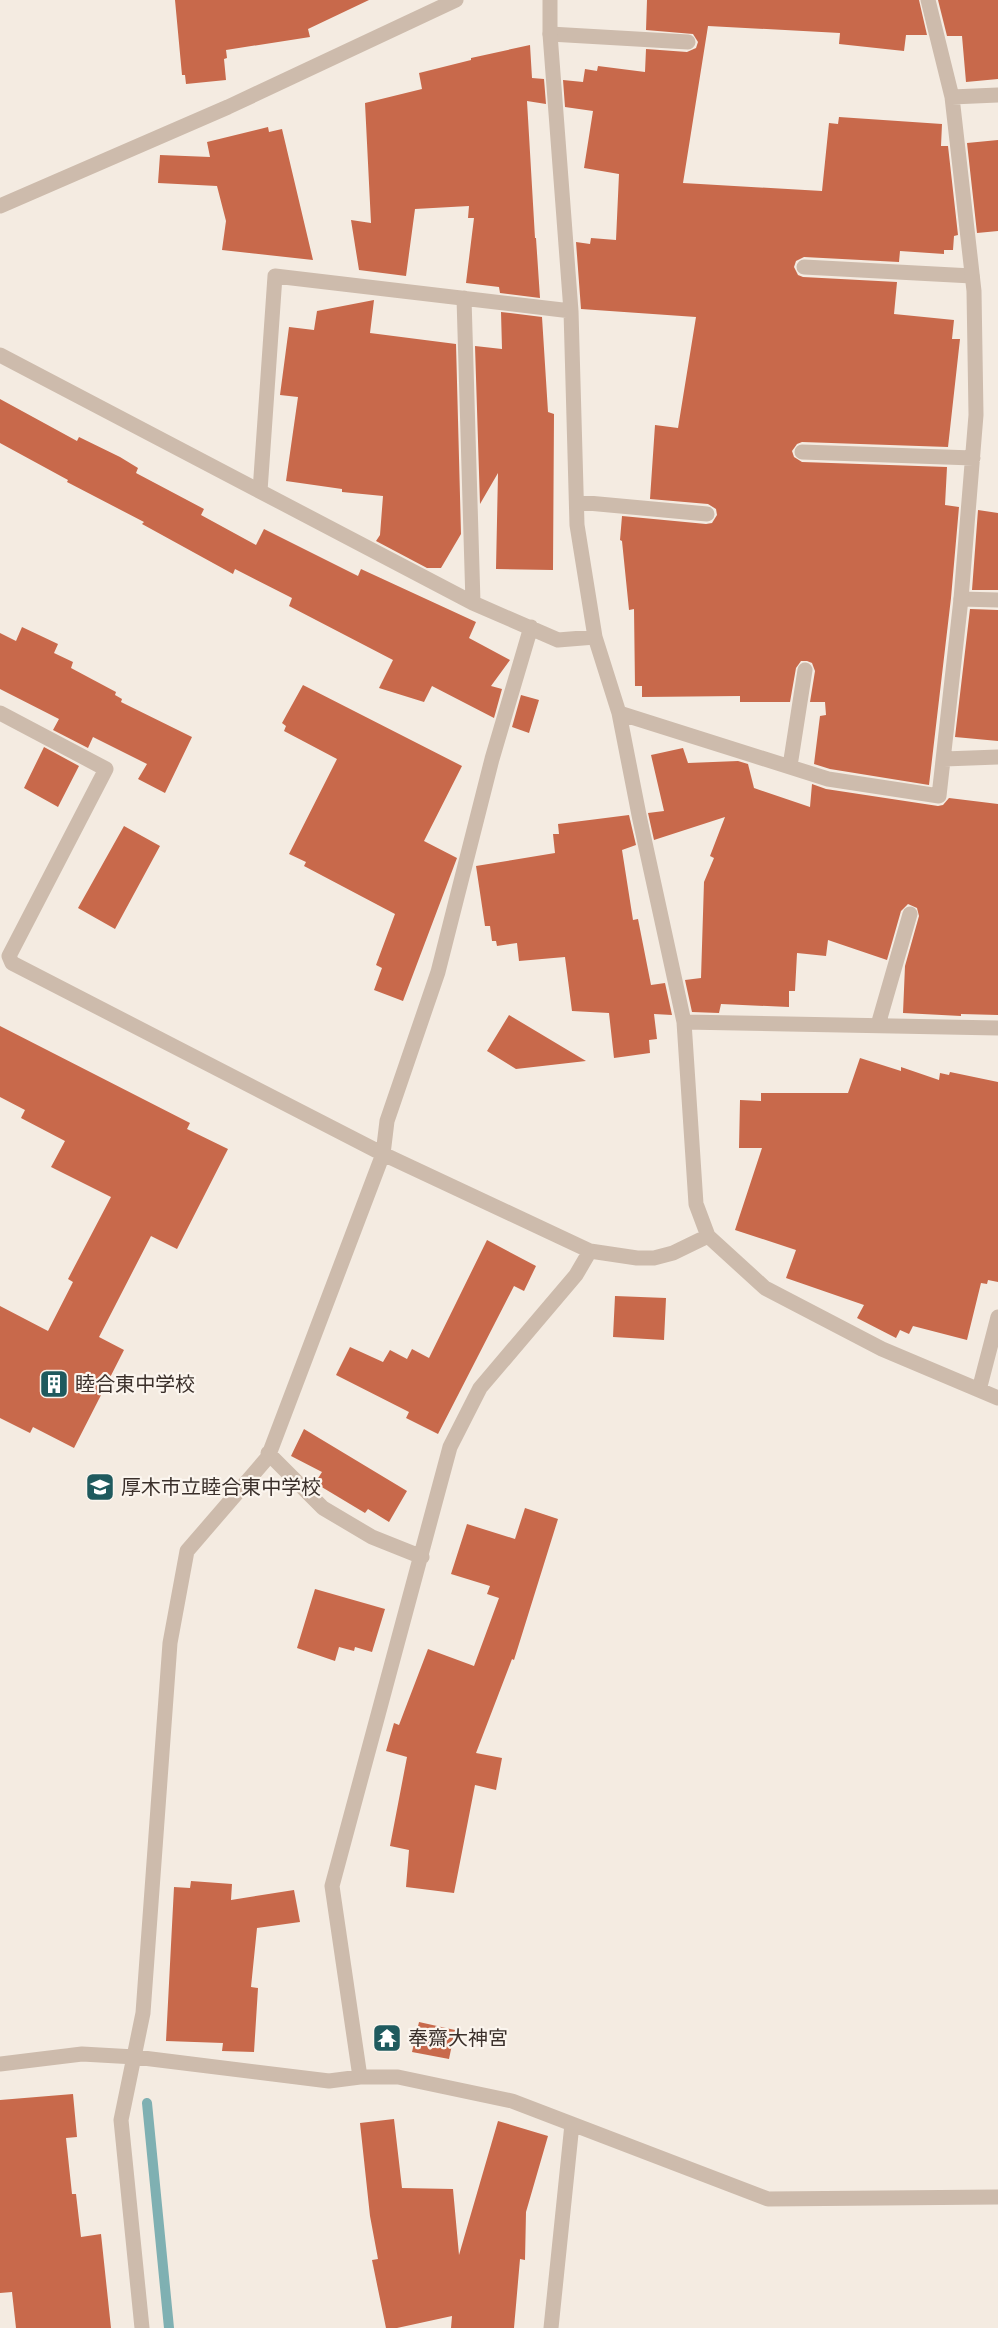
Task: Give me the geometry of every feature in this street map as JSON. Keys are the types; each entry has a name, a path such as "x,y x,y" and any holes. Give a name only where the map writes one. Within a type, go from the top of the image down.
{"street":[{"path":"0,206 235,104 456,0"},
{"path":"550,0 550,34 570,311 577,525 595,637 619,713 684,1022 696,1204 708,1236 765,1288 882,1349 998,1398"},
{"path":"619,713 828,778 939,796 961,598 976,415 972,276 952,97 928,0"},
{"path":"550,34 688,42"},
{"path":"952,97 998,95"},
{"path":"804,267 972,276"},
{"path":"260,491 275,276 570,311"},
{"path":"465,298 473,603"},
{"path":"0,355 473,603 558,640 595,637"},
{"path":"802,452 973,458"},
{"path":"577,502 707,514"},
{"path":"961,598 998,600"},
{"path":"142,2328 121,2120 143,2013 170,1642 187,1551 268,1457 383,1154 387,1121 438,972 489,770 531,627"},
{"path":"790,766 805,670"},
{"path":"0,713 106,769 9,956 12,963 383,1154 590,1251 637,1258 654,1258 673,1253 708,1236"},
{"path":"944,759 998,757"},
{"path":"878,1025 910,914"},
{"path":"684,1022 998,1028"},
{"path":"360,2077 332,1886 450,1447 480,1388 576,1275 590,1251"},
{"path":"979,1390 998,1317"},
{"path":"268,1453 323,1508 372,1538 422,1557"},
{"path":"0,2064 82,2054 135,2057 328,2081 360,2077 398,2077 512,2101 768,2199 998,2197"},
{"path":"550,2328 572,2124"}],"building":[{"path":"175,0 369,0 308,29 310,37 226,50 227,58 224,59 226,80 186,84 185,75 182,75"},
{"path":"647,0 919,0 927,35 906,35 904,51 839,44 840,33 708,26 683,183 822,191 829,123 838,124 839,117 942,124 941,146 948,146 958,235 954,236 953,250 944,250 944,254 900,251 899,262 804,257 796,261 794,267 798,275 803,277 897,282 894,314 954,320 952,339 960,339 948,447 802,442 797,444 792,451 794,457 802,462 947,467 945,505 959,507 951,598 929,785 830,769 814,764 820,716 826,715 825,702 810,702 815,671 812,663 807,661 801,661 796,668 790,702 740,702 740,696 642,697 642,686 635,686 634,609 629,610 622,541 620,540 622,516 706,524 712,523 717,515 716,509 708,504 650,499 655,425 678,428 696,317 581,309 576,242 590,244 591,238 616,240 619,174 584,168 593,111 565,107 563,80 583,82 585,69 597,71 598,66 645,72 646,49 687,52 696,48 698,42 693,34 646,30"},
{"path":"938,0 998,0 998,79 966,82 962,36 947,36"},
{"path":"530,45 532,78 544,79 546,104 527,101 540,298 500,293 499,287 466,283 474,218 468,218 469,206 415,209 406,276 359,270 351,220 371,223 365,103 422,89 419,73 471,60 471,58"},
{"path":"268,127 269,132 282,129 313,260 222,250 226,221 217,186 158,183 160,155 210,157 207,142"},
{"path":"998,140 998,231 977,233 967,143"},
{"path":"374,300 370,333 456,344 461,534 441,568 427,568 376,541 380,535 383,496 342,492 342,489 286,481 298,397 280,395 289,327 314,330 317,311"},
{"path":"501,312 542,317 548,412 554,414 553,570 496,569 498,473 480,504 475,346 502,349"},
{"path":"0,399 77,441 79,437 120,457 138,468 136,473 204,509 201,515 256,545 264,529 358,576 361,569 476,622 469,638 510,660 491,686 502,689 494,718 432,686 424,702 379,688 393,660 289,606 292,598 235,569 233,574 0,443"},
{"path":"978,510 998,513 998,590 972,590"},
{"path":"970,609 998,610 998,741 955,737"},
{"path":"22,627 58,644 54,653 73,662 71,668 116,692 115,695 122,699 121,702 192,737 165,793 138,779 147,764 93,737 88,748 53,730 59,719 0,689 0,633 16,641"},
{"path":"303,685 462,766 424,841 457,858 403,1001 374,990 382,968 376,965 395,914 304,866 306,862 289,854 337,759 284,731 286,726 282,723"},
{"path":"521,695 539,700 529,733 512,727"},
{"path":"44,747 79,766 58,807 24,788"},
{"path":"683,748 688,763 738,761 748,764 754,788 810,807 812,784 826,789 938,806 943,805 949,798 998,804 998,1015 903,1013 905,966 919,916 917,908 908,904 901,911 887,960 828,940 826,956 797,953 795,991 789,991 789,1007 721,1004 719,1013 692,1012 685,980 701,978 704,882 714,858 710,856 725,817 654,840 648,813 664,811 651,755"},
{"path":"629,815 636,845 622,850 633,920 638,919 651,985 665,983 672,1015 654,1014 657,1039 649,1040 650,1053 614,1058 609,1013 572,1011 565,957 519,961 517,943 497,946 496,941 492,941 490,926 485,926 476,866 555,853 553,834 559,834 558,824"},
{"path":"124,826 160,846 115,929 78,908"},
{"path":"509,1015 586,1061 516,1069 487,1051"},
{"path":"0,1026 190,1123 187,1129 228,1149 177,1249 151,1236 99,1337 124,1350 74,1448 33,1427 30,1433 0,1418 0,1306 48,1331 73,1282 68,1279 111,1197 51,1167 65,1141 21,1118 25,1110 0,1097"},
{"path":"860,1058 901,1071 901,1067 939,1080 940,1073 949,1075 950,1072 998,1082 998,1282 988,1280 987,1284 981,1283 967,1340 913,1326 909,1334 900,1330 896,1338 857,1318 864,1305 786,1278 796,1250 735,1230 762,1148 739,1148 740,1100 761,1101 761,1093 848,1093"},
{"path":"487,1240 536,1266 524,1291 514,1286 438,1434 406,1418 409,1412 336,1375 350,1347 383,1362 390,1350 407,1359 412,1349 429,1358"},
{"path":"615,1296 666,1298 664,1340 613,1337"},
{"path":"304,1429 407,1491 389,1522 368,1509 365,1513 315,1483 322,1472 291,1456"},
{"path":"525,1508 558,1519 514,1660 512,1659 476,1753 502,1758 496,1790 475,1785 454,1893 406,1887 409,1850 390,1846 407,1757 386,1751 394,1723 399,1725 428,1649 474,1666 499,1598 487,1594 490,1586 451,1574 467,1524 515,1539"},
{"path":"315,1589 385,1609 372,1652 355,1647 354,1651 339,1647 335,1661 297,1648"},
{"path":"191,1881 232,1884 231,1900 294,1890 300,1922 257,1928 251,1987 258,1988 254,2052 222,2051 223,2043 166,2041 174,1887 190,1888"},
{"path":"419,2022 455,2030 449,2059 412,2052"},
{"path":"73,2094 77,2137 66,2138 72,2194 76,2194 81,2237 101,2234 111,2328 16,2328 12,2292 0,2293 0,2100"},
{"path":"394,2119 402,2188 453,2189 459,2255 498,2121 548,2136 526,2212 525,2260 520,2259 514,2328 451,2328 452,2316 397,2328 386,2328 372,2260 378,2259 370,2216 360,2123"}],"waterway":[{"path":"147,2103 169,2328"}],"place":[{"name":"睦合東中学校","path":"54,1384"},
{"name":"厚木市立睦合東中学校","path":"100,1487"},
{"name":"奉齋大神宮","path":"387,2038"}]}
